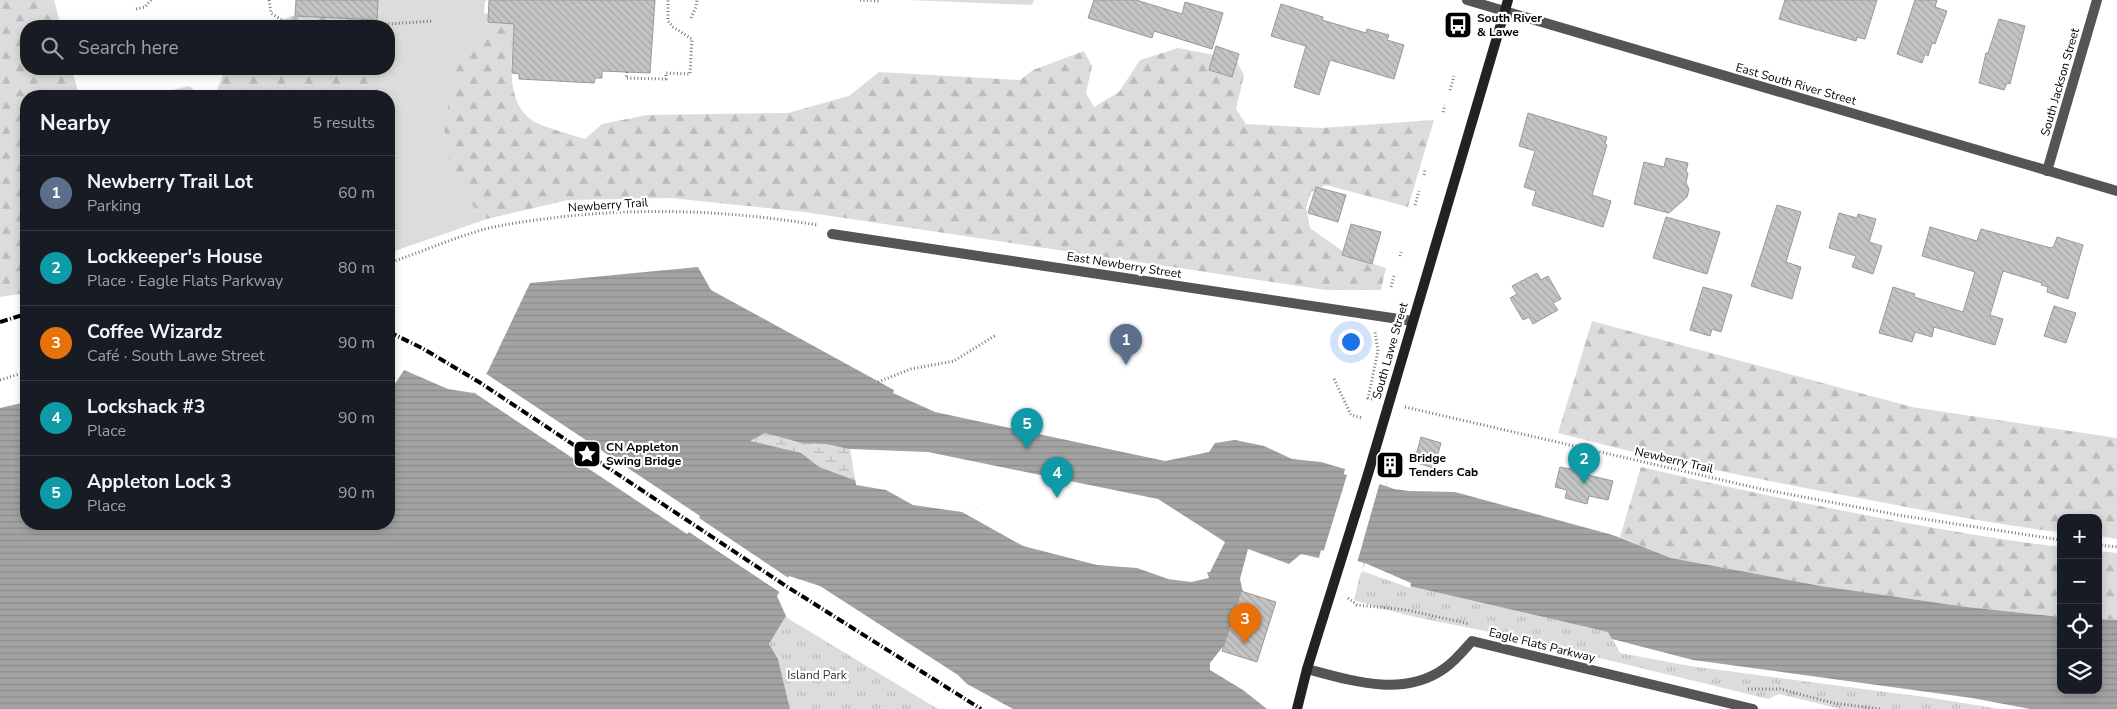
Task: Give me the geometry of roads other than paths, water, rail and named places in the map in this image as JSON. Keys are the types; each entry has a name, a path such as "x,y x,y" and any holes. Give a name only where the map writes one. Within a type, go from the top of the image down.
{"main road":[{"name":"South Lawe Street","path":"1297,709 1307,670 1368,474 1508,0"}],"street":[{"name":"East South River Street","path":"1467,0 2117,191"},
{"name":"South Jackson Street","path":"2048,170 2097,0"},
{"name":"East Newberry Street","path":"832,234 1412,321"},
{"name":"Eagle Flats Parkway","path":"1307,670 1356,682 1391,685 1420,681 1445,668 1472,641 1753,709"}],"railway":[{"path":"0,322 20,316"},
{"path":"395,335 422,348 479,382 786,586 981,709"}],"place":[{"name":"South River & Lawe","path":"1458,25"},
{"name":"Newberry Trail Lot","path":"1126,365"},
{"name":"Appleton Lock 3","path":"1027,449"},
{"name":"CN Appleton Swing Bridge","path":"587,454"},
{"name":"Bridge Tenders Cab","path":"1390,465"},
{"name":"Lockkeeper's House","path":"1584,484"},
{"name":"Lockshack #3","path":"1057,498"},
{"name":"Coffee Wizardz","path":"1245,644"}],"park label":[{"name":"Island Park","path":"817,675"}]}
